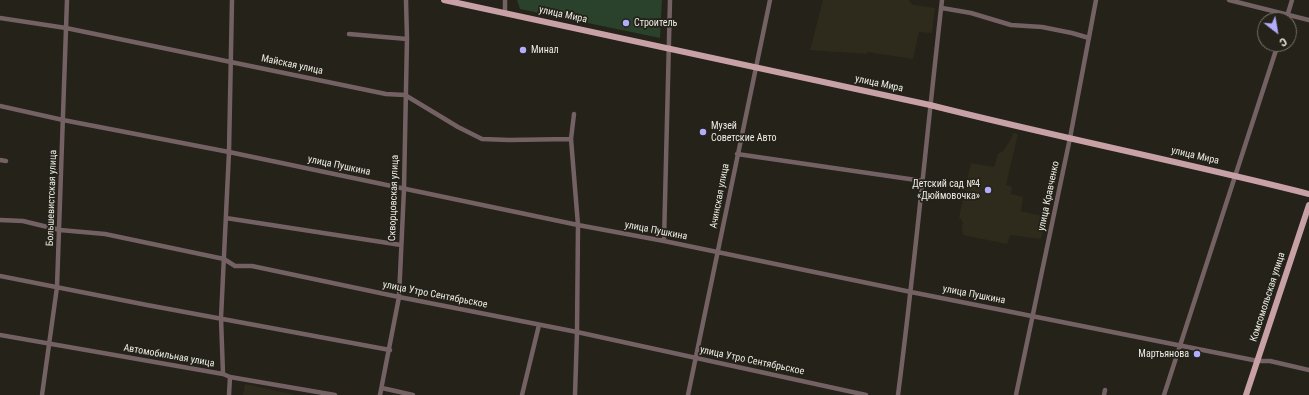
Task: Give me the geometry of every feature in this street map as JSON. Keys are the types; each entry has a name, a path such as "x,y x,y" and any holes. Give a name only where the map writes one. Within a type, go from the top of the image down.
{"main road":[{"name":"улица Мира","path":"444,0 930,105 1002,123 1236,175 1309,194"},
{"name":"Комсомольская улица","path":"1246,395 1309,205"}],"street":[{"name":"Большевистская улица","path":"42,395 57,287 67,0"},
{"path":"222,374 221,318 229,152 232,0"},
{"name":"Скворцовская улица","path":"380,395 390,350 399,297 404,188 407,39 406,0"},
{"path":"505,0 505,13"},
{"path":"664,240 670,0"},
{"name":"Ачинская улица","path":"688,395 770,0"},
{"path":"898,395 912,292 930,105 942,0"},
{"name":"улица Кравченко","path":"1016,395 1070,138 1096,0"},
{"path":"1229,0 1270,12"},
{"path":"1288,12 1292,0"},
{"path":"942,8 971,13 1011,25 1042,27 1089,38"},
{"name":"Майская улица","path":"0,18 66,28 386,94 406,95 458,127 482,139 571,139"},
{"path":"1297,18 1309,20"},
{"path":"349,34 407,39"},
{"path":"1164,395 1275,52"},
{"name":"улица Пушкина","path":"0,106 578,225 664,240 718,253 1033,315 1179,346 1258,361 1270,361 1309,370"},
{"path":"574,114 571,139 578,225 577,332 574,395"},
{"path":"737,154 923,182"},
{"path":"0,160 6,161"},
{"path":"226,218 402,245"},
{"name":"улица Утро Сентябрьское","path":"0,220 22,221 60,230 104,234 224,259 235,266 252,266 577,332 866,395"},
{"path":"0,276 390,350"},
{"path":"522,395 539,325"},
{"name":"Автомобильная улица","path":"0,335 49,345 222,374 230,377 335,395"},
{"path":"229,395 230,377"},
{"path":"382,388 413,395"}],"shaded area":[{"path":"823,0 908,0 913,5 935,8 932,33 919,32 913,59 867,52 867,54 810,50"},
{"name":"Детский сад №4 «Дюймовочка»","path":"1013,133 1018,134 1006,185 1012,187 1011,194 1023,197 1021,211 1046,217 1041,239 1010,235 1007,244 963,235 963,222 959,217 971,163 994,167 998,154 1003,151"},
{"path":"245,384 296,395 243,395"}],"green space":[{"name":"Строитель","path":"517,0 662,0 660,38 520,9"}],"place":[{"name":"Строитель","path":"626,23"},
{"name":"Минал","path":"523,50"},
{"name":"Музей Советские Авто","path":"703,132"},
{"name":"Детский сад №4 «Дюймовочка»","path":"988,190"},
{"name":"Мартьянова","path":"1197,354"}]}
